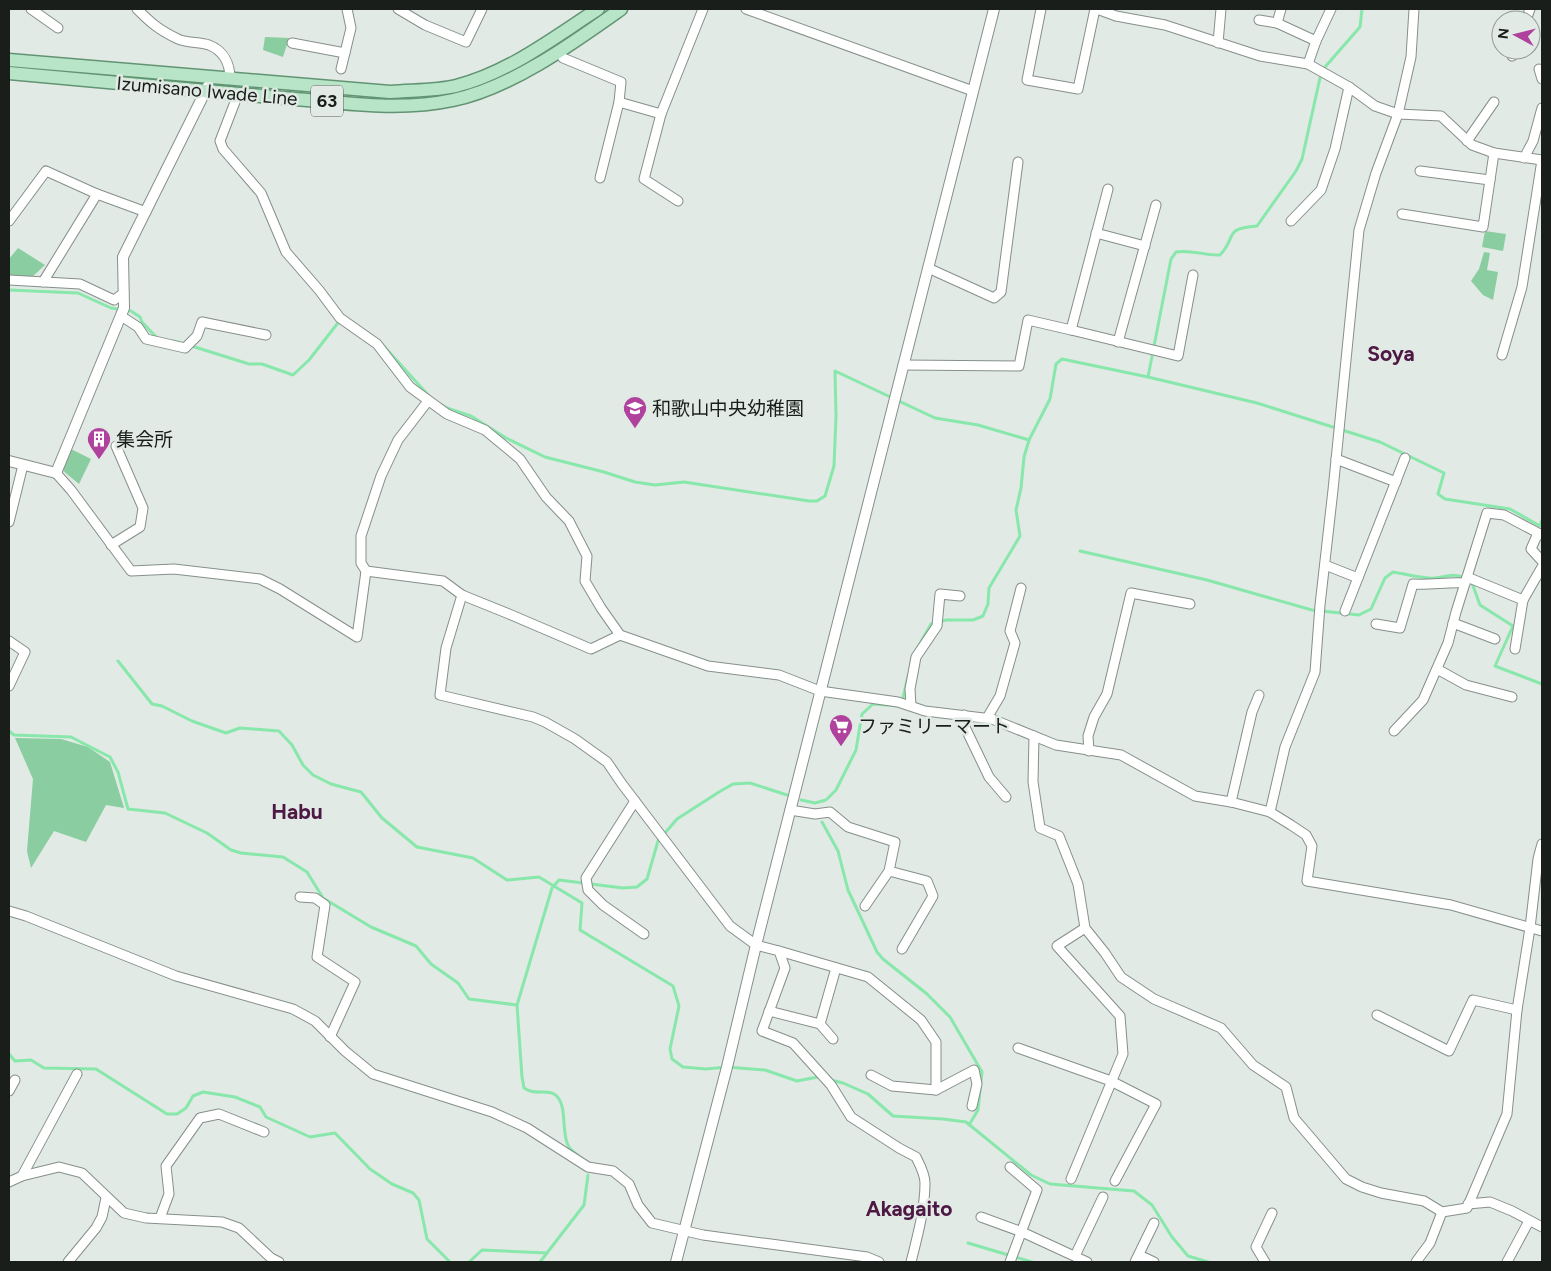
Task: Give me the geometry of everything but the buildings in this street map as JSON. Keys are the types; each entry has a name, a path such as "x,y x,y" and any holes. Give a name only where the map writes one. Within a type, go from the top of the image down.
{"main road":[{"name":"Izumisano Iwade Line","path":"9,60 390,92 455,86 493,72 536,50 598,9"},
{"name":"Izumisano Iwade Line","path":"9,73 235,94 372,105 412,106 454,100 495,86 559,52 621,9"}],"street":[{"path":"31,9 58,28"},
{"path":"137,9 156,28 180,40 209,45 221,53 228,61 230,79"},
{"path":"341,69 351,28 347,9"},
{"path":"398,9 425,25 466,42 482,9"},
{"path":"678,201 644,179 661,114 704,9"},
{"path":"746,9 973,91"},
{"path":"676,1262 994,9"},
{"path":"1041,9 1027,80 1078,89 1096,9 1122,13 1260,56 1308,64 1349,87 1375,106 1398,114 1440,116 1472,145 1494,153 1542,160 1522,287 1502,355"},
{"path":"1218,43 1220,9"},
{"path":"1277,23 1282,9"},
{"path":"1308,64 1316,40 1331,9"},
{"path":"1270,812 1285,747 1315,672 1359,230 1376,174 1398,114 1411,56 1414,9"},
{"path":"1260,20 1277,23 1316,40"},
{"path":"292,43 345,54"},
{"path":"559,52 563,58 622,82 619,102 600,178"},
{"path":"1539,69 1542,79"},
{"path":"56,473 124,308 123,257 207,91 210,78"},
{"path":"1291,221 1321,190 1335,149 1349,87"},
{"path":"235,94 235,102 220,141 223,149 262,194 286,252 340,318 377,344 410,387 447,414 485,430 520,460 546,497 569,521 587,556 585,581 601,608 620,634 708,666 779,675 820,691 904,704 925,711 987,718 1010,725 1056,745 1120,755 1195,796 1231,802 1270,812 1306,835 1312,846 1307,882 1451,905 1542,931"},
{"path":"619,102 661,114"},
{"path":"1468,141 1494,102"},
{"path":"1524,158 1533,142 1542,108"},
{"path":"1402,214 1483,227 1494,153"},
{"path":"928,268 994,298 1000,292 1018,162"},
{"path":"9,221 46,171 97,194 146,212"},
{"path":"1420,171 1490,180"},
{"path":"1071,330 1108,189"},
{"path":"43,282 97,194"},
{"path":"1118,342 1156,205"},
{"path":"1096,233 1144,246"},
{"path":"903,365 1019,366 1028,320 1178,356 1193,275"},
{"path":"9,280 80,284 114,300 124,293"},
{"path":"121,316 138,327 146,339 185,348 197,336 202,322 266,335"},
{"path":"9,461 56,473 71,490 131,572 174,569 260,579 280,589 357,636 366,571 361,563 361,536 381,476 398,440 428,400"},
{"path":"111,545 140,527 143,508 116,446"},
{"path":"1344,611 1405,458"},
{"path":"1336,459 1396,482"},
{"path":"9,522 23,465"},
{"path":"1394,731 1423,700 1448,643 1487,513 1504,515 1540,534 1532,549 1542,561"},
{"path":"1325,566 1358,578"},
{"path":"1515,649 1524,600 1542,568"},
{"path":"366,571 443,581 462,595 591,649 620,634"},
{"path":"1376,624 1400,628 1413,584 1436,585 1466,580 1524,600"},
{"path":"987,718 1000,696 1015,643 1010,631 1021,588"},
{"path":"1090,750 1088,736 1094,717 1108,694 1130,593 1190,604"},
{"path":"904,704 910,690 916,658 937,626 940,594 960,596"},
{"path":"462,595 446,648 440,695 533,717 575,739 607,762 730,926 756,945 868,977 921,1020 936,1042 936,1090"},
{"path":"1453,623 1494,639"},
{"path":"9,641 25,652 9,686"},
{"path":"1436,669 1466,685 1512,697"},
{"path":"1231,802 1252,712 1259,695"},
{"path":"964,715 963,723 989,777 1006,796"},
{"path":"1034,736 1033,782 1040,828 1059,836 1078,884 1085,928 1105,953 1121,978 1154,999 1221,1028 1253,1065 1286,1087 1294,1118 1346,1179 1381,1193 1424,1201 1442,1212 1467,1208 1506,1114 1517,1010 1530,928 1538,859 1542,844"},
{"path":"635,801 586,878 588,890 603,905 644,934"},
{"path":"790,810 815,814 830,812 848,827 895,842 889,871 865,906"},
{"path":"889,871 927,881 933,896 902,949"},
{"path":"300,897 315,898 325,905 317,957 355,982 330,1037"},
{"path":"9,911 26,916 176,976 293,1009 315,1021 330,1037 373,1074 492,1112 527,1128 588,1167 613,1171 629,1184 638,1205 652,1223 685,1229 703,1235 866,1257 879,1262"},
{"path":"1071,1179 1123,1054 1120,1016 1057,946 1085,928"},
{"path":"779,951 785,968 762,1031 793,1043 832,1085 850,1117 899,1148 916,1156 925,1183 919,1230 910,1262"},
{"path":"820,1024 836,968"},
{"path":"1377,1015 1448,1051 1473,1000 1517,1010"},
{"path":"769,1011 820,1024 833,1039"},
{"path":"1018,1048 1112,1081 1156,1104 1115,1181"},
{"path":"871,1076 892,1086 936,1090 974,1070 977,1084 972,1106"},
{"path":"22,1176 77,1074"},
{"path":"9,1092 15,1080"},
{"path":"160,1218 169,1194 166,1166 200,1118 218,1114 264,1132"},
{"path":"9,1182 22,1176 59,1167 82,1173 106,1198 124,1213 146,1218 222,1222 239,1228 271,1258 279,1262"},
{"path":"1010,1167 1037,1190 1010,1262"},
{"path":"1075,1256 1103,1196"},
{"path":"68,1262 96,1228 102,1217 106,1198"},
{"path":"1468,1204 1490,1202 1542,1227"},
{"path":"1416,1262 1430,1243 1442,1212"},
{"path":"1265,1262 1256,1247 1272,1213"},
{"path":"981,1217 1022,1232 1087,1262"},
{"path":"1507,1262 1530,1220"},
{"path":"1154,1223 1137,1258 1154,1262"}],"green space":[{"path":"265,37 289,38 283,57 263,50"},
{"path":"1485,231 1506,234 1503,251 1482,247"},
{"path":"18,248 45,265 32,277 9,275 9,259"},
{"path":"1484,252 1490,253 1487,270 1498,272 1493,300 1483,295 1471,281 1479,269"},
{"path":"71,449 91,459 79,484 61,469"},
{"path":"15,738 61,739 88,747 110,762 124,808 106,805 86,842 54,831 31,868 27,851 33,779"}],"waterway":[{"path":"913,656 931,624 946,620 973,620 983,616 988,604 989,588 1020,536 1016,510 1021,488 1024,457 1029,440 1050,399 1056,364 1062,359 1148,377 1171,259 1176,252 1181,251 1220,255 1235,231 1257,226 1296,171 1302,159 1320,78 1325,67 1360,27 1362,9"},
{"path":"9,290 78,293 111,308 131,311 140,317 142,322 157,338"},
{"path":"173,341 249,364 262,364 293,375 309,360 341,319"},
{"path":"381,343 429,396"},
{"path":"440,404 471,416 506,438 545,457 635,482 655,485 684,482 809,501 817,501 825,496 834,466 835,371 935,418 978,425 1029,440"},
{"path":"1148,377 1257,403 1380,442 1444,473 1438,494 1445,499 1510,509 1540,526 1542,520"},
{"path":"1080,551 1207,580 1312,610 1359,615 1371,609 1385,578 1393,572 1429,578 1451,575 1464,578"},
{"path":"1472,583 1480,605 1513,626 1495,666 1542,684"},
{"path":"118,661 152,704 162,706 192,721 226,733 240,728 279,731 292,745 303,765 313,775 331,784 361,792 382,818 417,847 473,858 507,880 539,877 582,903 580,930 673,986 679,1006 670,1049 672,1059 683,1067 706,1069 727,1067 765,1070 797,1081 822,1078"},
{"path":"902,702 908,676"},
{"path":"801,800 815,803 826,800 836,790 856,750 862,714 873,704 899,706"},
{"path":"9,731 14,735 71,737 110,757 118,772 128,809 165,813 207,833 231,850 241,853 283,857 307,872 323,898 371,927 416,946 431,964 458,983 469,999 517,1005"},
{"path":"581,1158 570,1148 566,1141 563,1111 559,1098 551,1093 532,1092 524,1088 522,1077 517,1005 552,888 559,880 623,888 637,887 647,879 658,841 677,819 719,792 733,784 750,783 787,795"},
{"path":"822,822 838,851 848,890 877,952 883,959 927,994 950,1017 982,1072 978,1110 969,1125"},
{"path":"9,1054 15,1061 31,1060 44,1068 96,1069 167,1114 177,1114 186,1108 193,1096 203,1092 235,1097 260,1107 266,1117 310,1137 335,1133 370,1169 392,1184 413,1193 419,1200 427,1239 450,1262"},
{"path":"831,1080 868,1094 893,1116 966,1122 1031,1175 1050,1184 1134,1191 1152,1205 1172,1237 1188,1256 1208,1262"},
{"path":"540,1262 584,1205 588,1175"},
{"path":"968,1243 1032,1262"},
{"path":"469,1262 482,1250 547,1253"}],"place":[{"name":"和歌山中央幼稚園","path":"635,429"},
{"name":"集会所","path":"99,460"},
{"name":"ファミリーマート","path":"841,747"}],"district":[{"name":"Soya","path":"1391,353"},
{"name":"Habu","path":"297,811"},
{"name":"Akagaito","path":"909,1208"}]}
